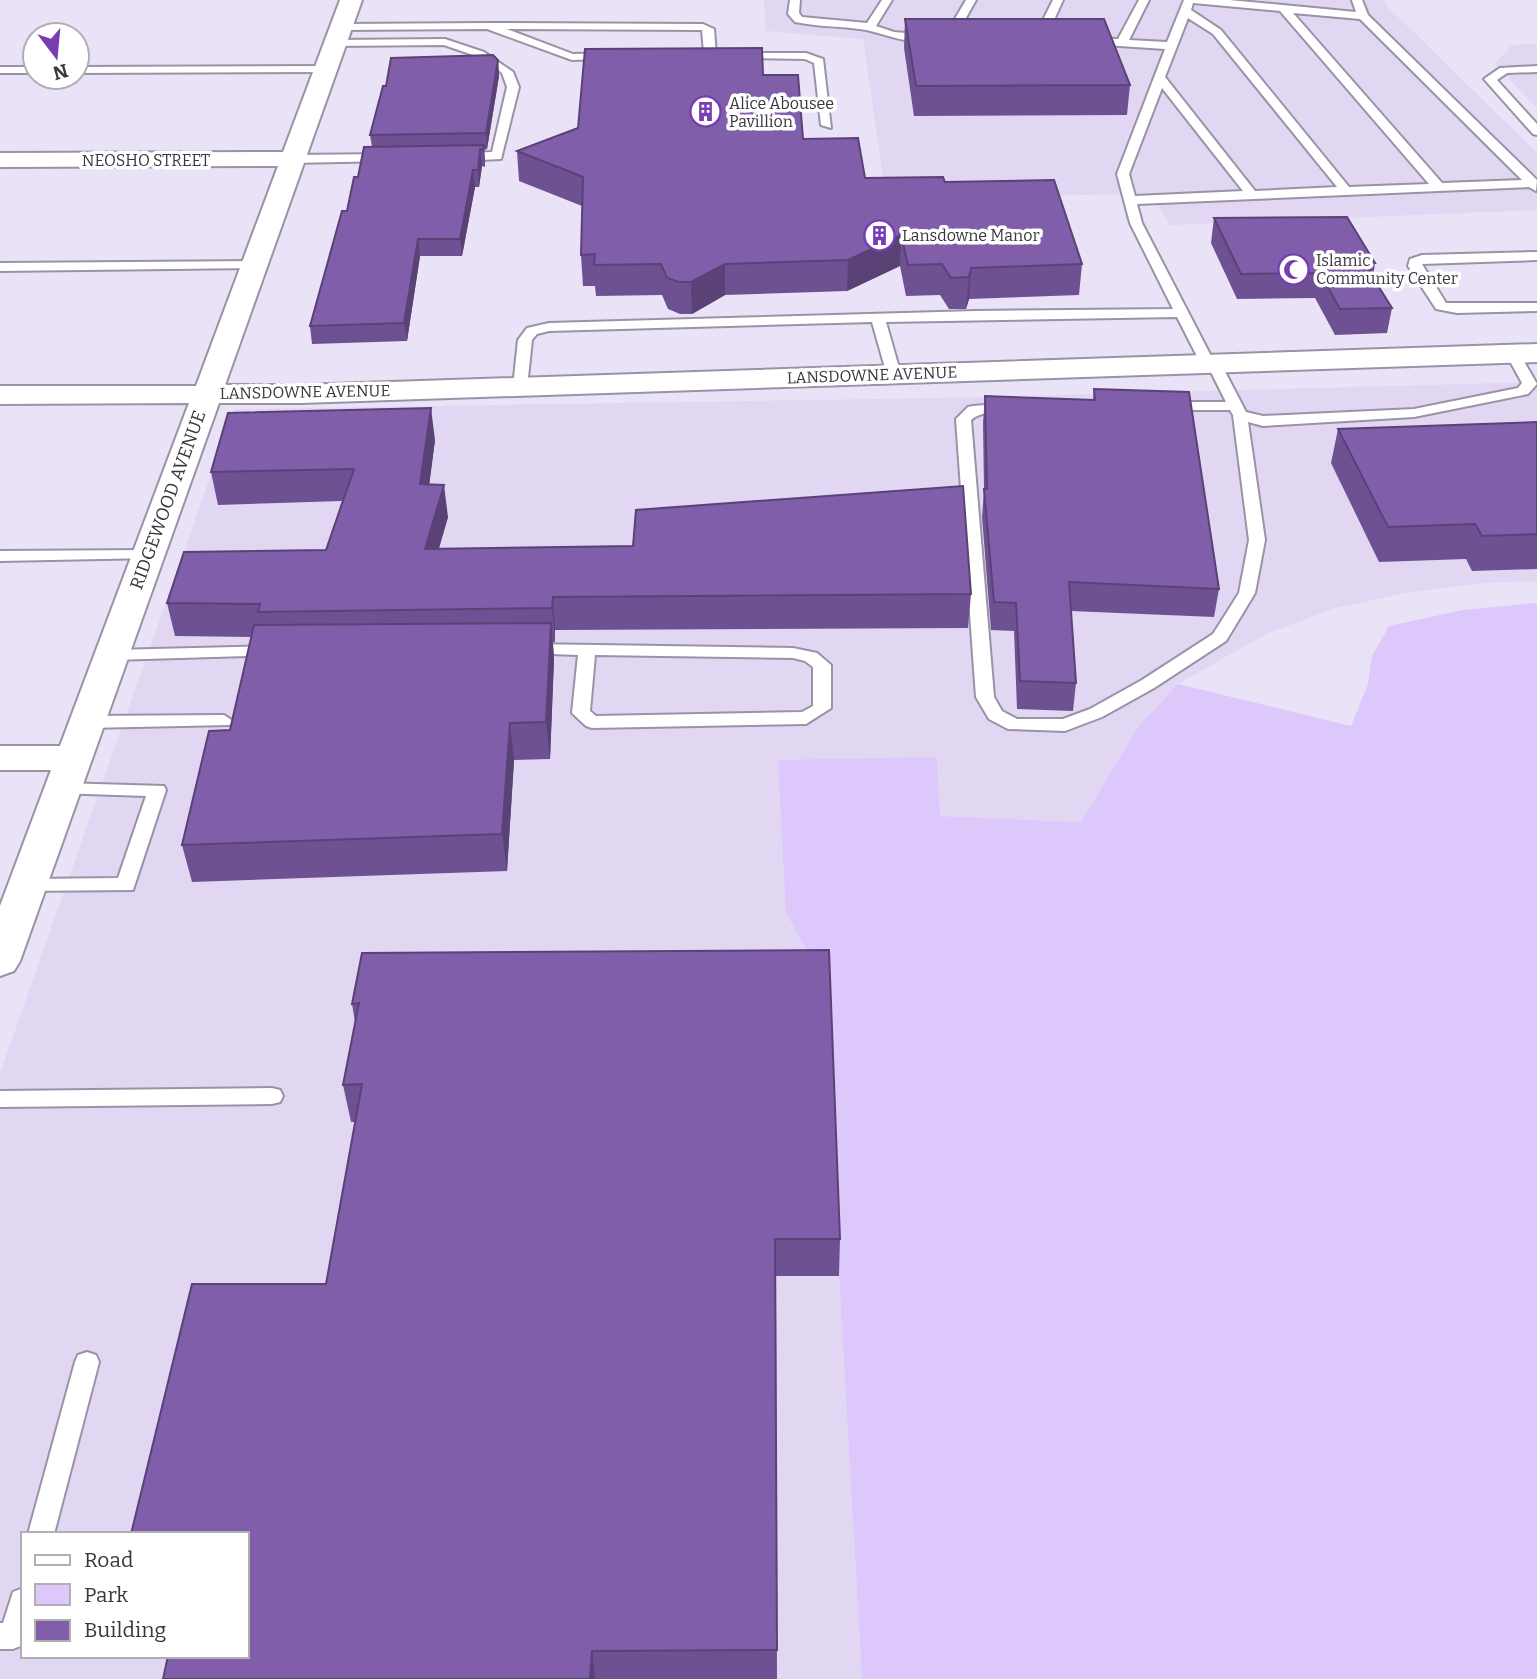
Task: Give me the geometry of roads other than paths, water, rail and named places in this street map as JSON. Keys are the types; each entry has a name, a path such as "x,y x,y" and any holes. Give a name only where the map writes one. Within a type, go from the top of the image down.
{"street":[{"name":"RIDGEWOOD AVENUE","path":"0,961 338,35"},
{"name":"NEOSHO STREET","path":"0,160 291,159"},
{"name":"LANSDOWNE AVENUE","path":"0,394 301,394 1525,354"},
{"path":"0,758 69,774"}],"lane":[{"path":"795,0 793,14 799,20 870,27 910,38 962,39"},
{"path":"870,27 887,0"},
{"path":"949,38 971,0"},
{"path":"1039,40 1058,0"},
{"path":"1122,43 1144,0"},
{"path":"1357,0 1363,16 1535,185"},
{"path":"1190,4 1363,16"},
{"path":"1032,407 973,410 963,419 985,697 996,715 1014,725 1065,725 1096,713 1149,684 1220,637 1247,593 1257,540 1238,411 1182,313 1136,223 1123,174 1190,4"},
{"path":"1190,4 1217,32 1346,191"},
{"path":"1284,9 1439,187"},
{"path":"488,26 572,57 627,56"},
{"path":"91,67 338,35 488,26 703,27 708,29 710,55"},
{"path":"338,35 445,43 480,54 507,72 513,87 497,156 446,157"},
{"path":"1027,40 1052,40"},
{"path":"1079,40 1172,46"},
{"path":"682,56 806,55 819,61 827,125"},
{"path":"1537,69 1504,70 1490,79 1537,131"},
{"path":"0,70 21,70"},
{"path":"1160,78 1252,195"},
{"path":"291,159 407,158"},
{"path":"1130,200 1535,185"},
{"path":"1537,256 1422,259 1415,262 1415,266 1441,306 1457,309 1537,307"},
{"path":"0,267 256,265"},
{"path":"520,387 525,340 532,331 549,327 1182,313"},
{"path":"878,318 894,375"},
{"path":"1142,406 1238,411 1263,421 1404,414 1530,391 1525,354"},
{"path":"0,556 148,555"},
{"path":"518,649 587,649 793,653 811,657 822,665 821,708 806,718 592,722 582,713 587,649"},
{"path":"112,655 287,651"},
{"path":"87,722 224,721"},
{"path":"29,886 126,884 157,790 69,774"},
{"path":"0,1099 272,1096"},
{"path":"42,1532 87,1363"},
{"path":"0,1636 13,1636 21,1608"}],"place":[{"name":"Alice Abousee Pavillion","path":"706,112"},
{"name":"Lansdowne Manor","path":"879,235"},
{"name":"Islamic Community Center","path":"1293,269"}]}
